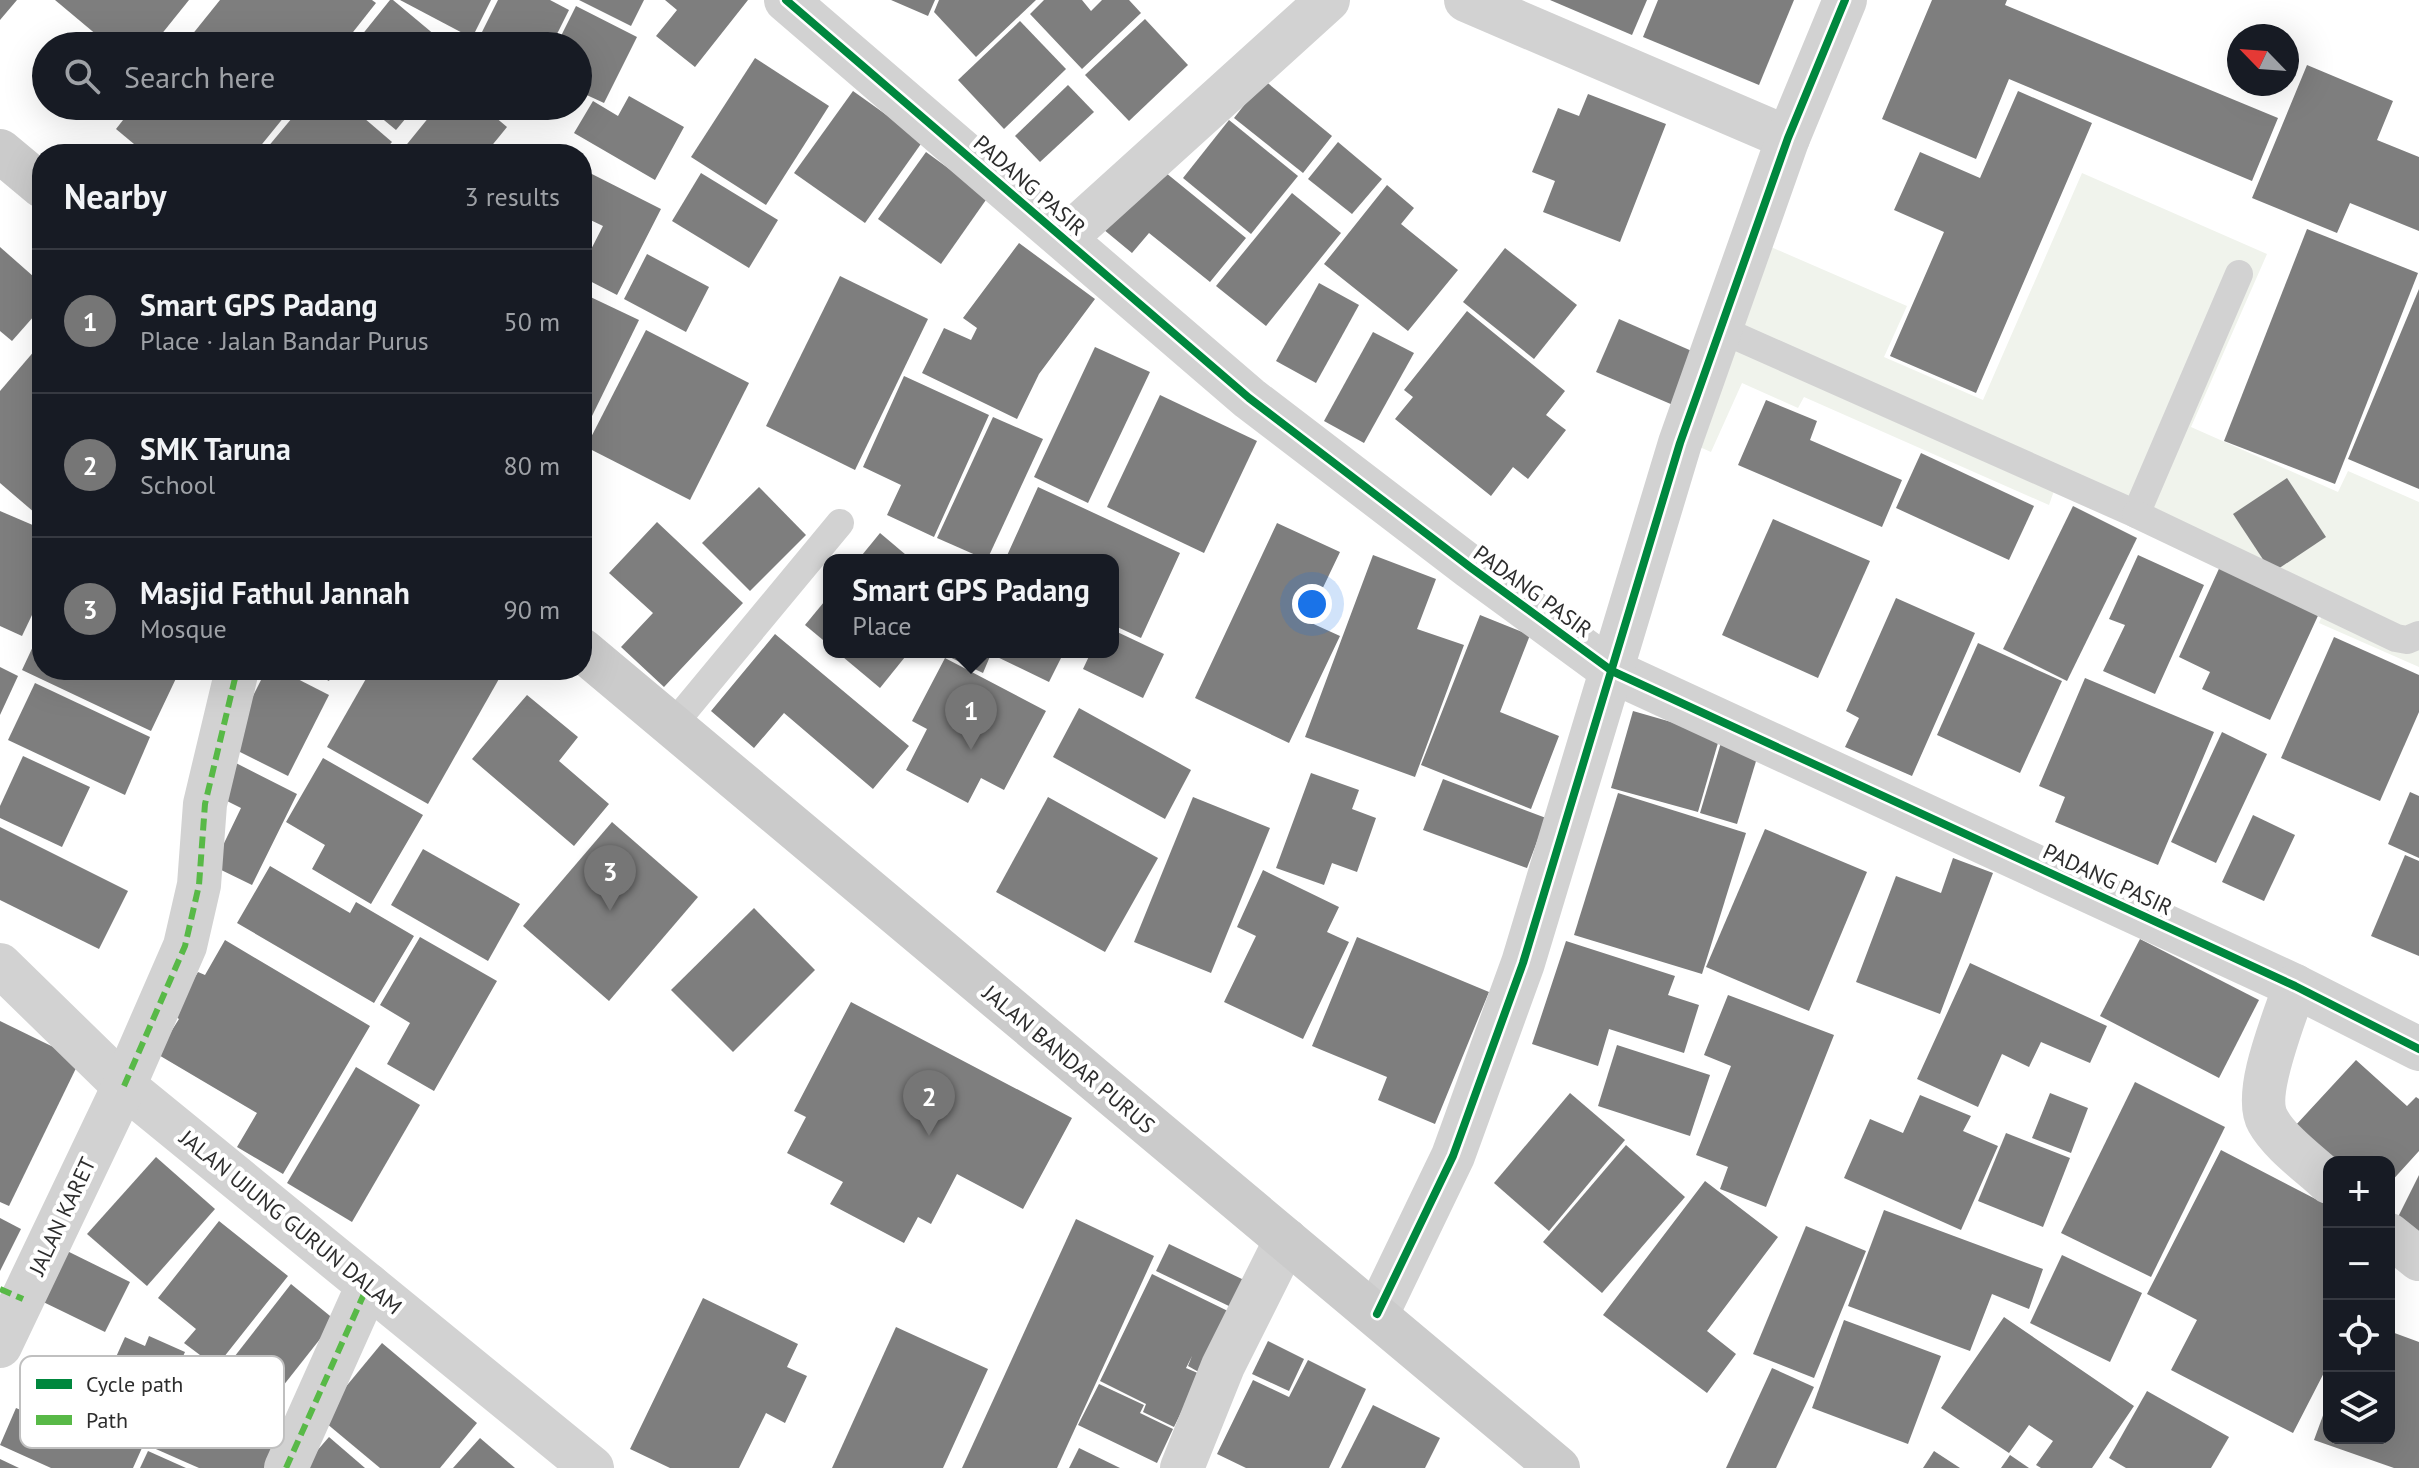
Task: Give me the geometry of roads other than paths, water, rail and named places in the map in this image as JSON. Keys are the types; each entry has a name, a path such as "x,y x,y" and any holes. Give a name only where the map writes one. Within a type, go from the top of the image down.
{"street":[{"path":"1065,238 1328,0"},
{"path":"1466,0 1788,138"},
{"path":"1377,1314 1434,1200 1474,1103 1523,963 1680,443 1788,138 1845,0"},
{"name":"PADANG PASIR","path":"794,3 1249,398 1612,671 2295,986 2419,1049"},
{"path":"0,151 32,178"},
{"name":"JALAN BANDAR PURUS","path":"592,659 1558,1468"},
{"name":"JALAN KARET","path":"0,1346 11,1294 124,1086 185,946 199,885 205,804 235,680"},
{"name":"JALAN UJUNG GURUN DALAM","path":"0,965 124,1086 592,1468"},
{"path":"2295,986 2263,1087 2262,1109 2272,1129 2323,1176"},
{"path":"1182,1468 1223,1366 1286,1240"},
{"path":"2395,1240 2419,1259"},
{"path":"286,1468 368,1285"}],"lane":[{"path":"2136,514 2239,274"},
{"path":"1722,330 2136,514 2396,638 2407,640 2419,635"},
{"path":"671,727 840,523"}],"place":[{"name":"Smart GPS Padang","path":"971,750"},
{"name":"Masjid Fathul Jannah","path":"610,911"},
{"name":"SMK Taruna","path":"929,1136"}]}
